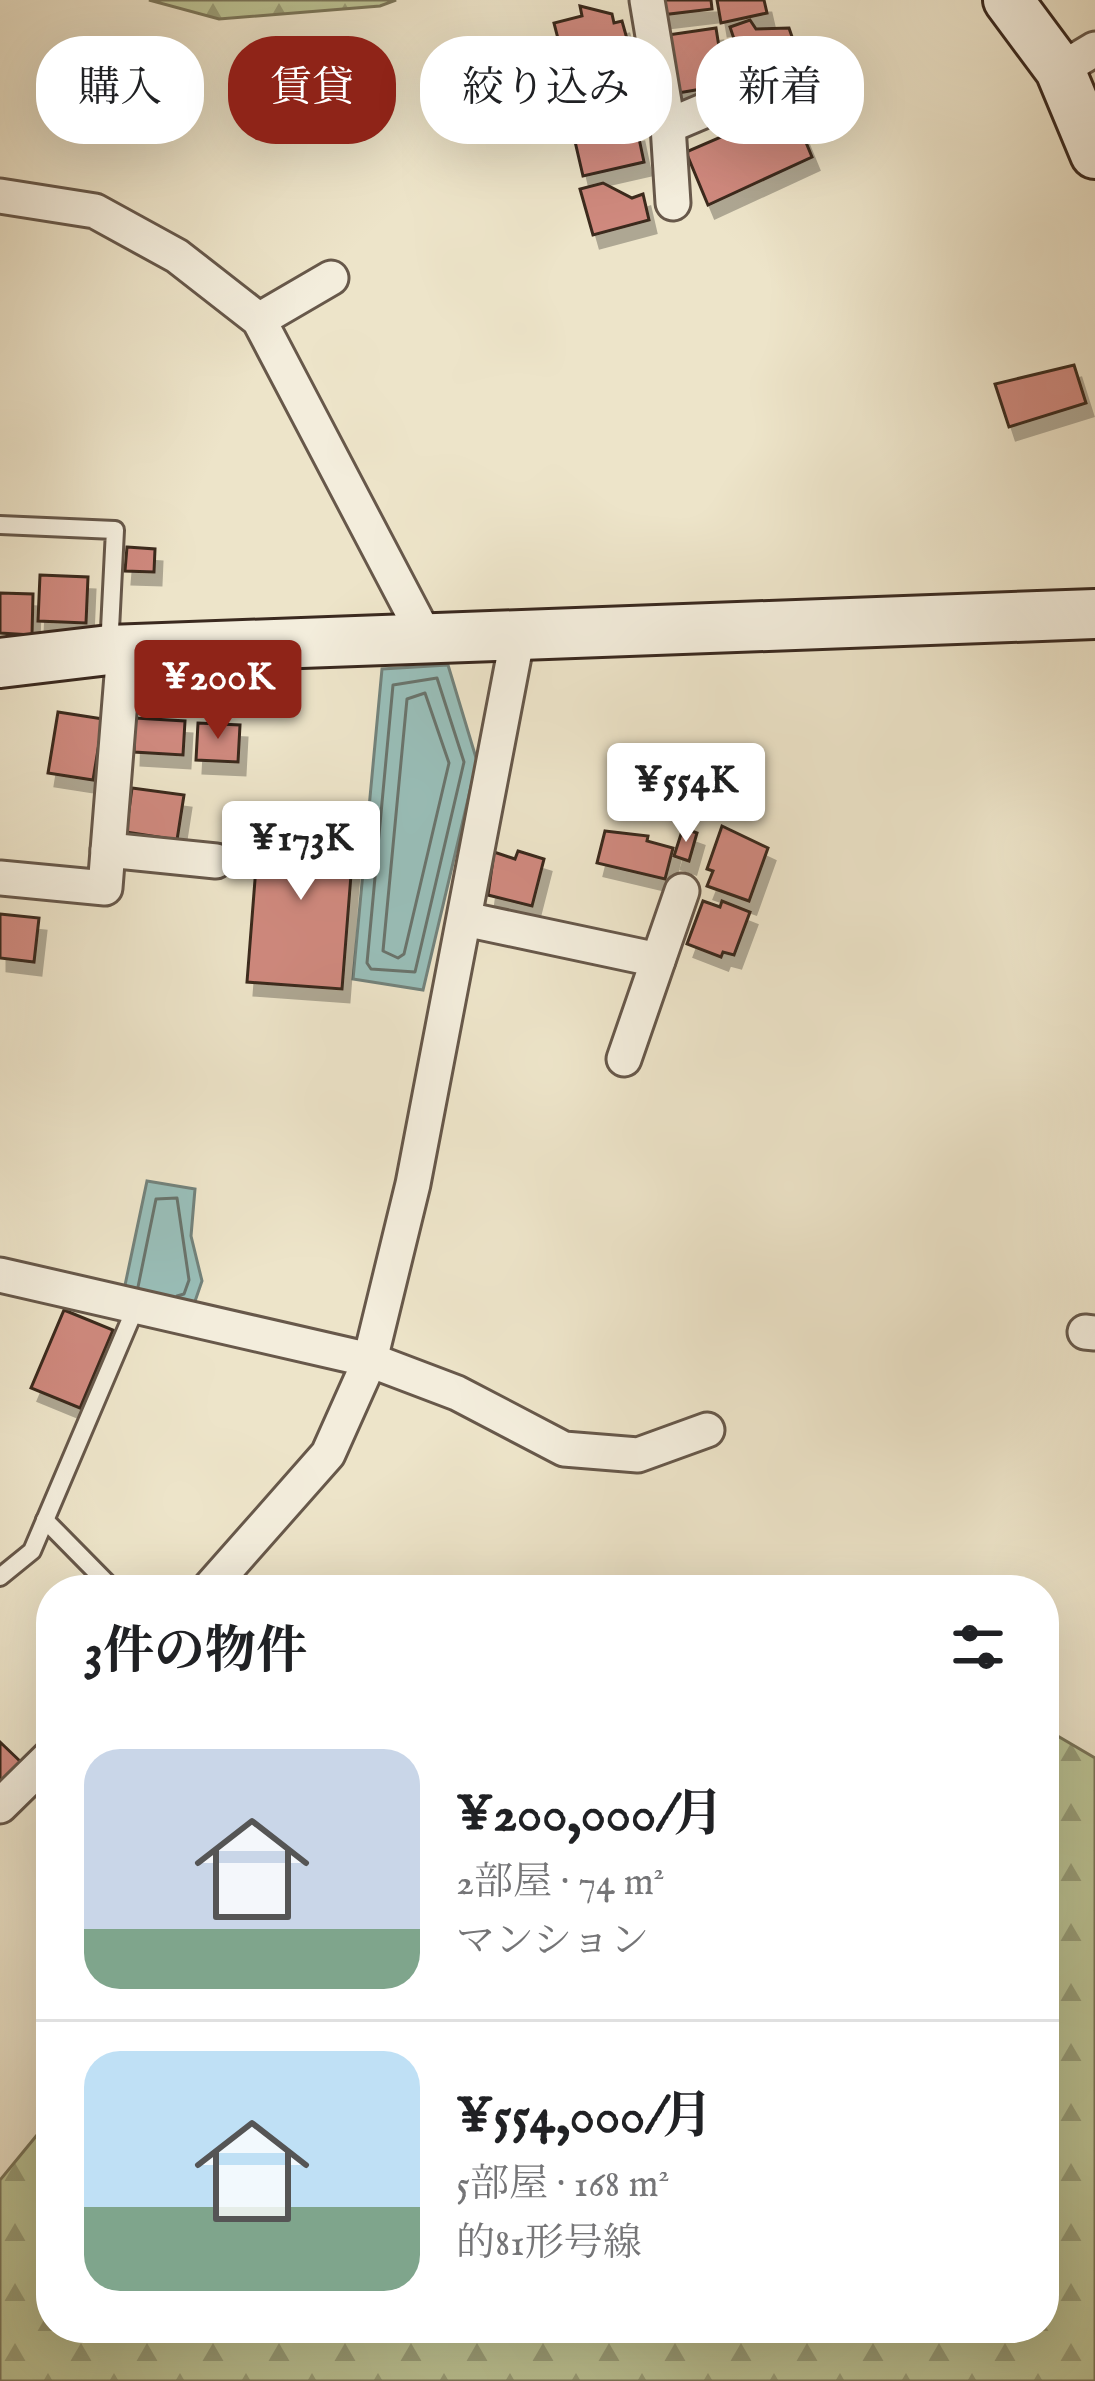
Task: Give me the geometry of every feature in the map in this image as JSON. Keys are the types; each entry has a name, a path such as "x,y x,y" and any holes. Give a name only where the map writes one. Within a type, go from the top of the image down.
{"street":[{"path":"647,0 653,36"},
{"path":"1008,0 1078,60 1095,154"},
{"path":"669,144 673,203"},
{"path":"0,196 95,211 177,256 259,320 426,638"},
{"path":"259,320 331,278"},
{"path":"0,663 116,650 1095,614"},
{"path":"221,1575 328,1454 370,1360 413,1184 518,635"},
{"path":"0,878 105,888 116,650"},
{"path":"108,850 216,861"},
{"path":"624,1059 682,891"},
{"path":"465,920 658,960"},
{"path":"0,1275 370,1360 457,1393 565,1449 638,1455 707,1430"},
{"path":"0,1806 36,1771"}],"lane":[{"path":"0,525 115,530 116,650"},
{"path":"0,1577 32,1551 135,1309"},
{"path":"45,1520 99,1575"}],"green space":[{"path":"149,0 396,0 380,6 219,19"},
{"path":"1059,1737 1095,1758 1095,2381 0,2381 0,2180 36,2136 36,2343 1059,2343"}],"water":[{"path":"448,665 477,761 423,990 353,979 382,669"},
{"path":"147,1181 195,1189 191,1236 202,1281 192,1310 124,1290"}],"building":[{"path":"659,0 711,0 712,9 661,15"},
{"path":"717,0 764,0 767,13 721,23"},
{"path":"580,6 612,14 614,23 622,21 626,36 557,36 554,23 582,16"},
{"path":"750,20 756,29 789,28 792,36 733,36 730,27"},
{"path":"716,28 717,36 696,36 696,90 678,93 672,36 668,35"},
{"path":"576,144 640,144 644,162 583,176"},
{"path":"705,144 807,144 812,157 708,205 686,152"},
{"path":"603,183 632,198 643,194 649,220 593,235 580,189"},
{"path":"1074,365 1086,403 1009,427 995,384"},
{"path":"127,547 155,549 154,572 125,571"},
{"path":"40,575 88,577 86,623 38,621"},
{"path":"0,593 33,594 32,635 0,633"},
{"path":"58,712 103,719 93,780 48,773"},
{"path":"135,718 185,721 183,755 134,752"},
{"path":"198,723 240,725 238,762 196,760"},
{"path":"132,788 184,795 177,840 126,832"},
{"path":"260,816 355,824 342,989 247,982"},
{"path":"722,826 768,848 749,901 707,886 713,871 707,869"},
{"path":"683,828 697,833 689,861 674,856"},
{"path":"605,831 648,836 647,841 673,848 665,879 597,863"},
{"path":"518,851 544,859 532,906 488,895 494,852 515,859"},
{"path":"703,901 720,907 722,901 750,912 734,955 723,952 721,957 687,944"},
{"path":"0,914 39,918 34,962 0,958"},
{"path":"64,1310 113,1330 80,1408 31,1388"},
{"path":"0,1742 23,1764 0,1788"}]}
